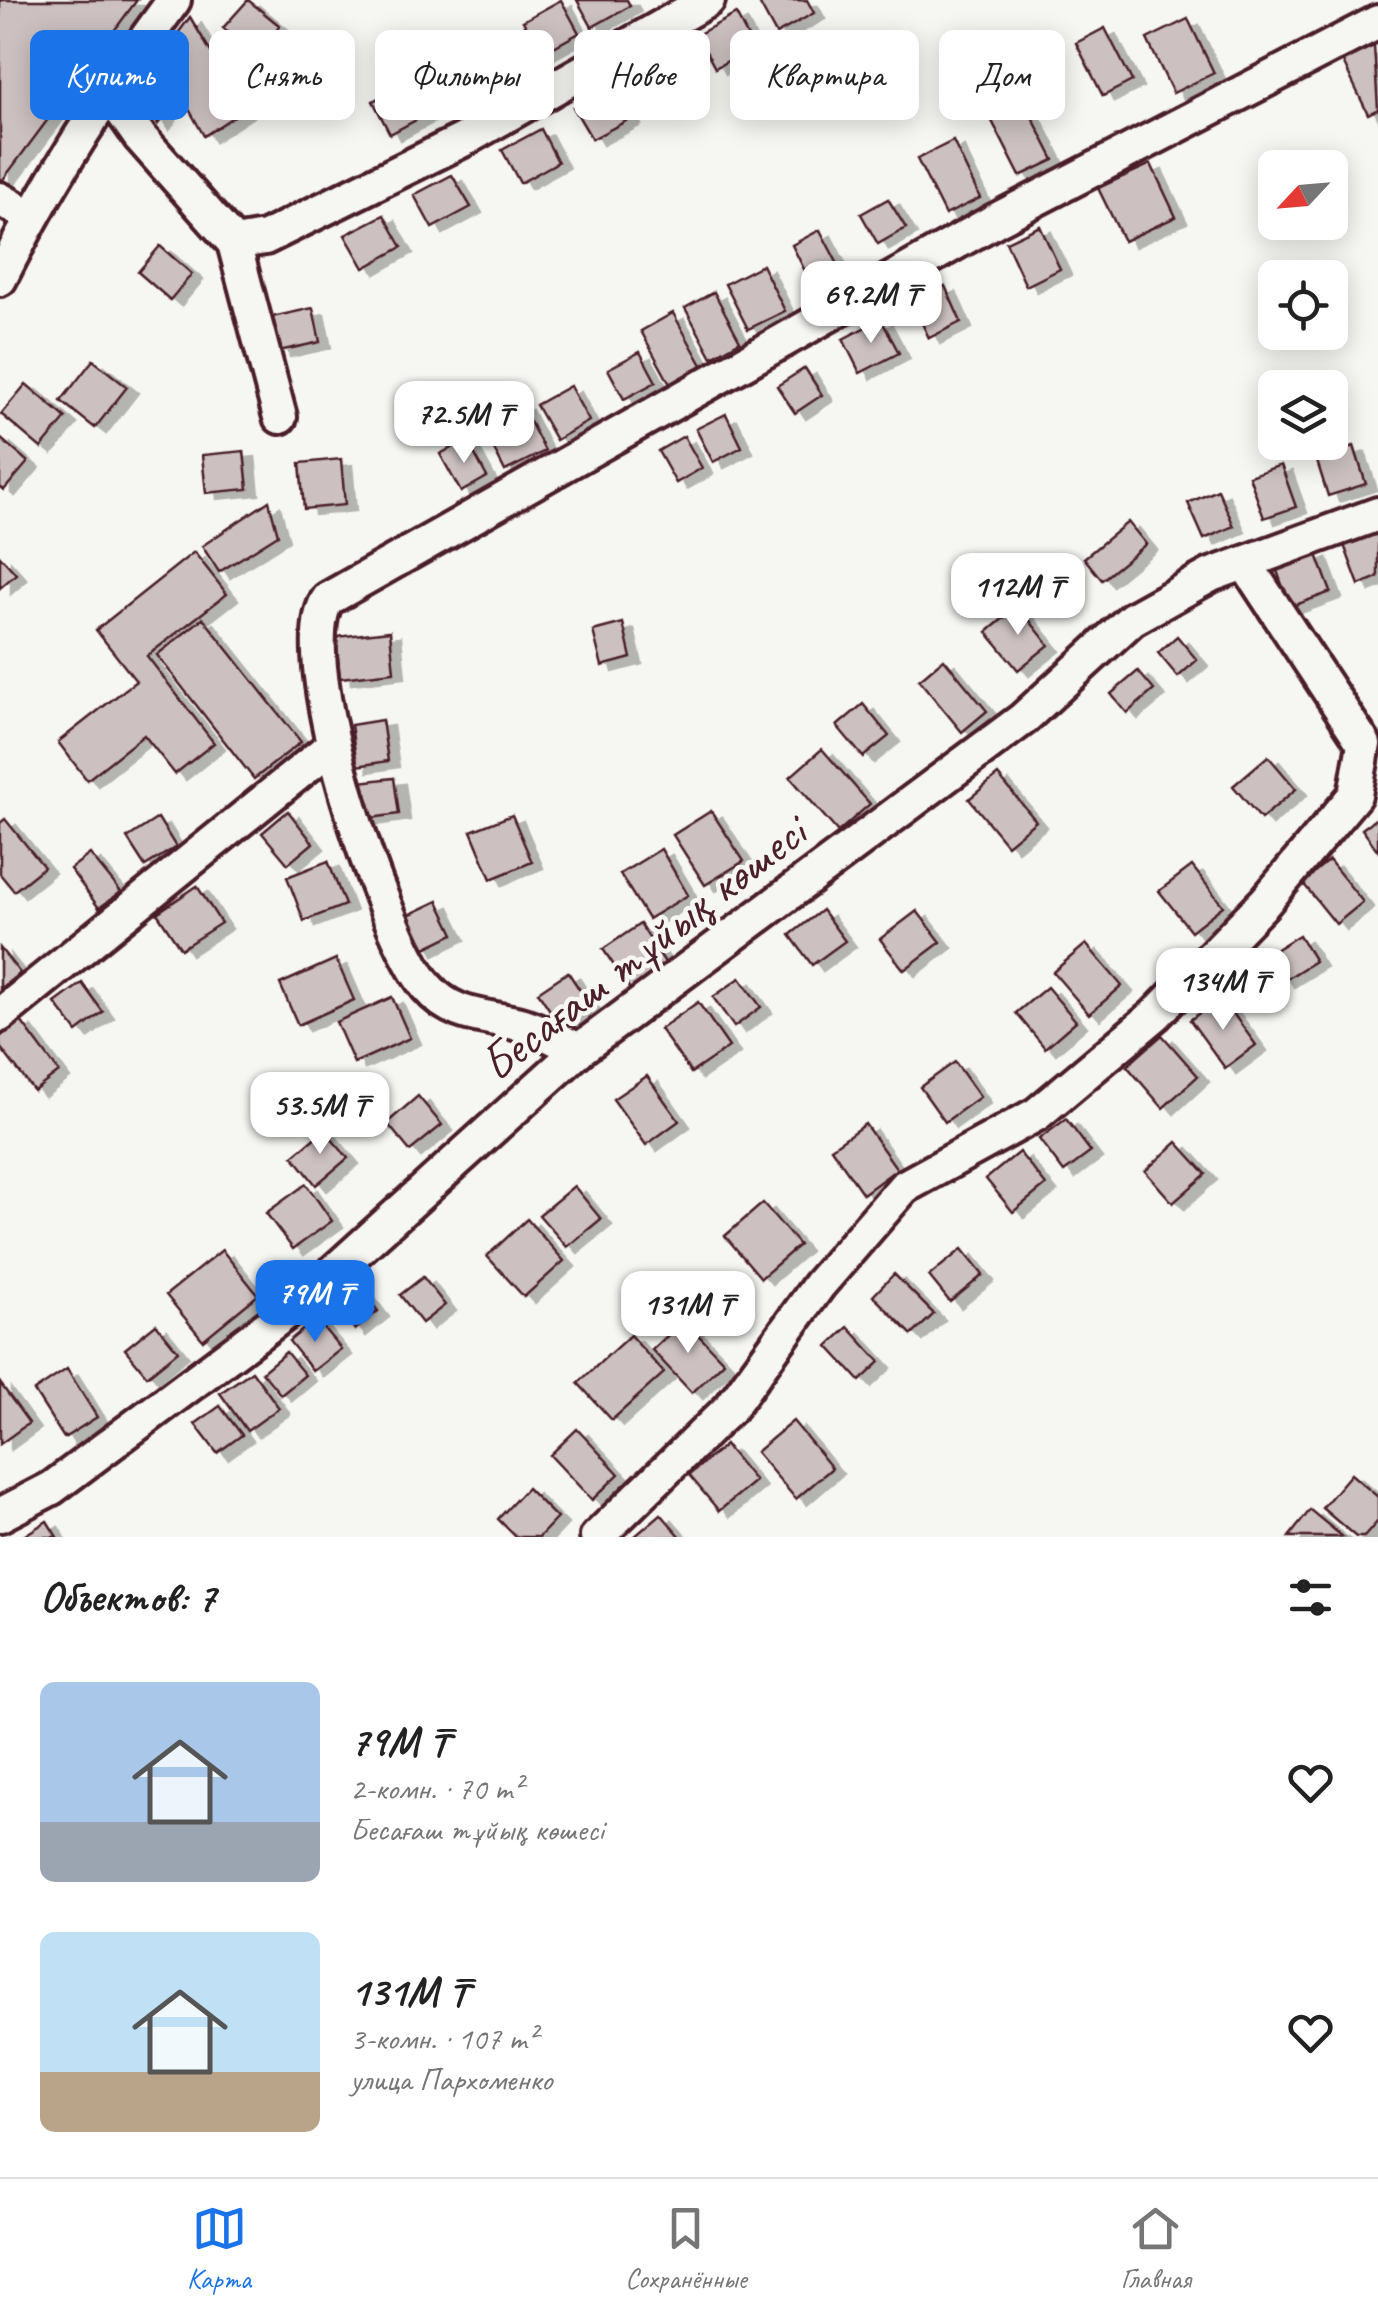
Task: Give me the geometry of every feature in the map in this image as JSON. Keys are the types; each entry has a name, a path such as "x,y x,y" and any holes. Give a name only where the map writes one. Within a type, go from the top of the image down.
{"street":[{"path":"152,30 174,0"},
{"path":"234,243 265,238 465,139 708,0"},
{"path":"579,1050 524,1025 468,1016 429,989 395,937 370,876 333,744 318,633 318,611 328,598 996,220 1378,22"},
{"path":"0,280 31,216 89,120"},
{"path":"128,120 234,243 280,417"},
{"path":"0,199 31,216"},
{"name":"Бесағаш тұйық көшесі","path":"0,1515 52,1488 298,1304 579,1050 1023,719 1132,619 1211,575 1378,514"},
{"path":"597,1537 732,1407 818,1284 904,1188 1037,1114 1155,1016 1265,902 1355,795 1364,744 1245,563"},
{"path":"0,1015 333,744"}],"building":[{"path":"0,0 137,0 115,30 30,30 30,120 47,120 0,180"},
{"path":"248,0 280,26 276,30 223,28"},
{"path":"561,0 577,30 554,47 554,30 528,30 523,21"},
{"path":"577,0 627,0 630,6 592,27"},
{"path":"807,0 814,13 783,30 774,30 758,1"},
{"path":"736,14 744,30 730,30 730,60 715,68 710,59 710,30 706,30"},
{"path":"190,17 209,49 209,120 228,120 204,136 189,109 189,30 180,30"},
{"path":"1188,19 1214,73 1173,93 1147,39"},
{"path":"1105,28 1132,81 1103,96 1076,43"},
{"path":"1374,46 1378,109 1368,114 1342,60"},
{"path":"383,120 416,120 390,134"},
{"path":"581,120 628,120 592,139"},
{"path":"992,120 1034,120 1054,160 1020,176"},
{"path":"541,129 558,162 520,183 502,150"},
{"path":"953,141 980,198 945,215 917,159"},
{"path":"1151,164 1176,217 1124,241 1098,188"},
{"path":"452,175 471,207 432,228 414,195"},
{"path":"888,199 906,228 878,244 861,214"},
{"path":"384,215 402,247 364,268 345,235"},
{"path":"1040,226 1060,269 1026,286 1006,242"},
{"path":"820,230 842,272 813,287 792,245"},
{"path":"160,246 192,274 170,300 138,272"},
{"path":"762,265 785,311 748,329 725,284"},
{"path":"945,286 961,322 929,338 912,302"},
{"path":"714,292 740,341 712,357 685,308"},
{"path":"313,308 320,342 279,351 272,317"},
{"path":"673,313 702,365 670,384 641,331"},
{"path":"881,319 899,353 860,373 843,339"},
{"path":"640,352 656,382 624,399 608,369"},
{"path":"93,360 127,387 95,428 61,401"},
{"path":"805,368 822,395 795,413 777,386"},
{"path":"26,384 66,418 41,448 1,414"},
{"path":"570,386 589,421 556,440 536,405"},
{"path":"521,404 545,451 505,471 481,424"},
{"path":"726,414 742,447 713,462 696,429"},
{"path":"684,436 702,468 676,483 658,451"},
{"path":"0,438 28,462 4,490 0,487"},
{"path":"467,440 487,477 461,492 440,454"},
{"path":"1354,446 1366,484 1328,496 1317,460 1348,460 1348,448"},
{"path":"244,451 248,489 206,493 202,455"},
{"path":"341,459 345,505 304,509 300,463"},
{"path":"1281,465 1296,507 1264,518 1249,476"},
{"path":"1218,490 1234,526 1204,539 1188,503"},
{"path":"269,501 278,535 219,572 202,546"},
{"path":"1128,522 1146,544 1102,580 1084,558"},
{"path":"1378,532 1378,577 1359,585 1344,545"},
{"path":"194,552 227,594 147,656 214,743 175,774 144,735 87,780 58,742 136,681 96,630"},
{"path":"1316,552 1331,592 1290,607 1276,568"},
{"path":"0,556 16,574 0,588"},
{"path":"1018,606 1049,645 1018,670 987,632"},
{"path":"203,618 301,742 254,779 157,655"},
{"path":"623,623 631,658 602,666 593,631"},
{"path":"390,631 394,672 340,678 336,637"},
{"path":"1177,636 1197,660 1178,677 1158,653"},
{"path":"944,659 987,711 962,732 919,680"},
{"path":"1138,671 1154,690 1127,713 1111,694"},
{"path":"863,704 889,736 863,757 837,726"},
{"path":"382,720 388,761 357,766 351,725"},
{"path":"822,749 870,804 838,832 790,777"},
{"path":"1268,756 1296,789 1261,819 1233,786"},
{"path":"998,775 1036,821 1007,845 969,799"},
{"path":"394,778 399,814 364,819 359,782"},
{"path":"288,811 313,843 288,864 262,833"},
{"path":"711,811 744,861 705,885 673,835"},
{"path":"512,815 532,862 491,879 471,831"},
{"path":"1378,817 1378,851 1362,829"},
{"path":"158,818 176,847 145,866 127,838"},
{"path":"5,819 44,867 14,891 0,874 0,823"},
{"path":"661,849 688,895 648,919 620,874"},
{"path":"90,854 121,892 99,908 70,869"},
{"path":"1329,860 1363,902 1336,924 1302,882"},
{"path":"328,861 345,905 304,921 287,877"},
{"path":"1192,866 1223,906 1191,931 1159,891"},
{"path":"197,886 221,923 181,949 157,913"},
{"path":"438,901 454,934 423,949 406,916"},
{"path":"822,910 845,941 812,965 790,935"},
{"path":"917,911 941,942 904,970 880,939"},
{"path":"640,924 668,967 631,991 603,949"},
{"path":"1299,935 1315,961 1283,981 1267,955"},
{"path":"1086,944 1122,986 1089,1014 1053,972"},
{"path":"0,948 20,973 0,989"},
{"path":"336,959 354,1000 298,1025 280,984"},
{"path":"568,972 591,1007 561,1027 538,992"},
{"path":"740,978 761,1007 734,1027 713,997"},
{"path":"82,983 103,1012 77,1032 55,1003"},
{"path":"1047,987 1076,1021 1045,1048 1016,1013"},
{"path":"392,997 410,1038 354,1063 336,1022"},
{"path":"1221,997 1256,1045 1225,1068 1190,1020"},
{"path":"698,1002 729,1047 691,1073 660,1029"},
{"path":"21,1021 59,1072 34,1091 0,1047 0,1037"},
{"path":"1162,1035 1198,1076 1163,1108 1127,1066"},
{"path":"955,1062 980,1097 945,1122 920,1087"},
{"path":"647,1076 679,1121 646,1145 613,1099"},
{"path":"418,1096 442,1125 410,1151 387,1123"},
{"path":"1066,1119 1091,1152 1064,1172 1039,1139"},
{"path":"865,1124 897,1169 863,1194 831,1148"},
{"path":"324,1130 348,1158 316,1185 293,1156"},
{"path":"1177,1142 1206,1174 1173,1203 1145,1171"},
{"path":"1019,1152 1046,1185 1013,1212 986,1179"},
{"path":"306,1184 332,1221 293,1249 266,1213"},
{"path":"574,1186 601,1219 567,1247 539,1215"},
{"path":"763,1203 799,1245 761,1278 725,1236"},
{"path":"527,1219 564,1261 524,1297 487,1256"},
{"path":"962,1249 983,1275 950,1302 929,1276"},
{"path":"222,1250 258,1295 203,1340 166,1295"},
{"path":"894,1274 934,1314 912,1335 873,1296"},
{"path":"423,1277 445,1305 422,1323 400,1295"},
{"path":"357,1284 378,1311 355,1330 334,1302"},
{"path":"316,1319 341,1349 313,1371 289,1341"},
{"path":"684,1320 724,1362 692,1393 652,1350"},
{"path":"156,1324 178,1351 147,1376 125,1349"},
{"path":"848,1327 880,1362 860,1381 828,1346"},
{"path":"630,1335 664,1373 612,1420 578,1383"},
{"path":"286,1352 305,1375 281,1395 262,1372"},
{"path":"67,1369 97,1417 64,1438 34,1391"},
{"path":"252,1371 279,1408 247,1431 220,1393"},
{"path":"0,1383 29,1423 0,1444"},
{"path":"220,1406 242,1435 217,1453 195,1424"},
{"path":"793,1421 832,1468 796,1499 756,1452"},
{"path":"577,1429 619,1474 592,1500 550,1455"},
{"path":"725,1445 755,1481 719,1511 689,1475"},
{"path":"1351,1474 1378,1497 1378,1521 1364,1537 1356,1537 1322,1508"},
{"path":"527,1488 557,1518 539,1537 516,1537 498,1519"},
{"path":"1310,1510 1343,1537 1289,1537"},
{"path":"661,1514 681,1537 634,1537"},
{"path":"47,1521 57,1537 22,1537"}]}
